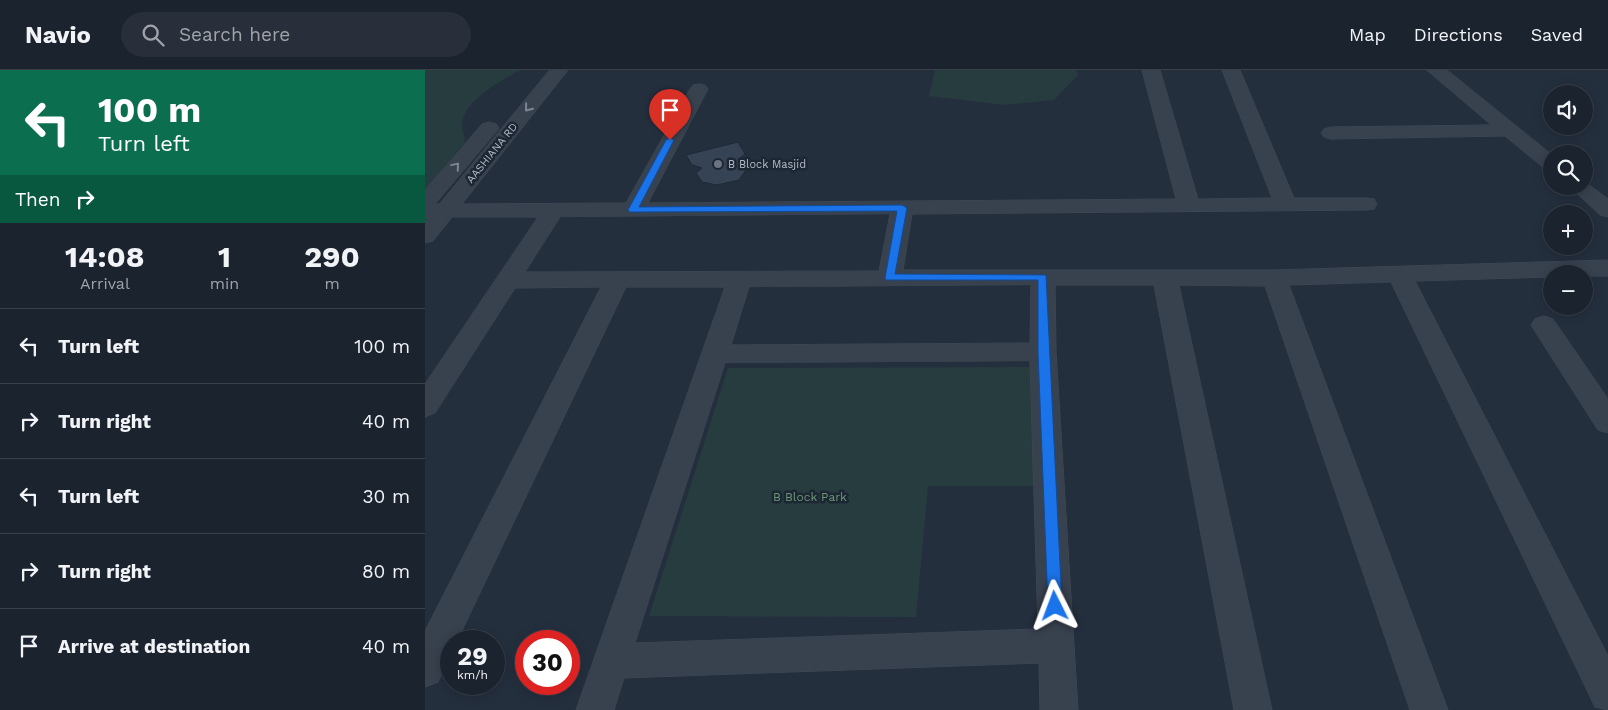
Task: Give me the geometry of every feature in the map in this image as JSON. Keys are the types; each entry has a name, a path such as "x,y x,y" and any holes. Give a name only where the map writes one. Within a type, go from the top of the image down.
{"street":[{"name":"AASHIANA RD","path":"425,236 432,208 538,70"},
{"name":"AASHIANA RD","path":"432,208 559,70"},
{"path":"1151,70 1189,206"},
{"path":"1231,70 1285,206"},
{"path":"1436,70 1543,158"},
{"path":"633,210 699,89"},
{"path":"1331,133 1509,130"},
{"path":"1590,195 1608,210"},
{"path":"432,208 553,211 1366,204"},
{"path":"890,278 902,208"},
{"path":"425,406 553,211"},
{"path":"508,280 1043,277 1274,278 1401,276 1608,268"},
{"path":"1401,276 1608,694"},
{"path":"1043,277 1043,352 1059,710"},
{"path":"1165,277 1253,710"},
{"path":"595,710 740,278"},
{"path":"1274,278 1429,710"},
{"path":"425,669 617,280"},
{"path":"1544,325 1608,422"},
{"path":"714,354 1043,352"},
{"path":"613,661 1056,646"}],"green space":[{"path":"425,70 521,70 484,92 468,108 462,126 465,142 425,190"},
{"path":"935,70 1076,70 1078,75 1054,100 1004,105 929,96"},
{"name":"B Block Park","path":"1037,367 1043,486 928,486 916,617 649,616 728,368"}],"building":[{"name":"B Block Masjid","path":"738,142 745,154 738,160 744,162 746,170 739,180 717,185 702,182 696,173 702,168 692,165 686,155"}],"place":[{"name":"B Block Masjid","path":"718,164"}],"route":[{"path":"670,140 633,210 902,208 890,278 1043,277 1043,352 1055,606"}]}
